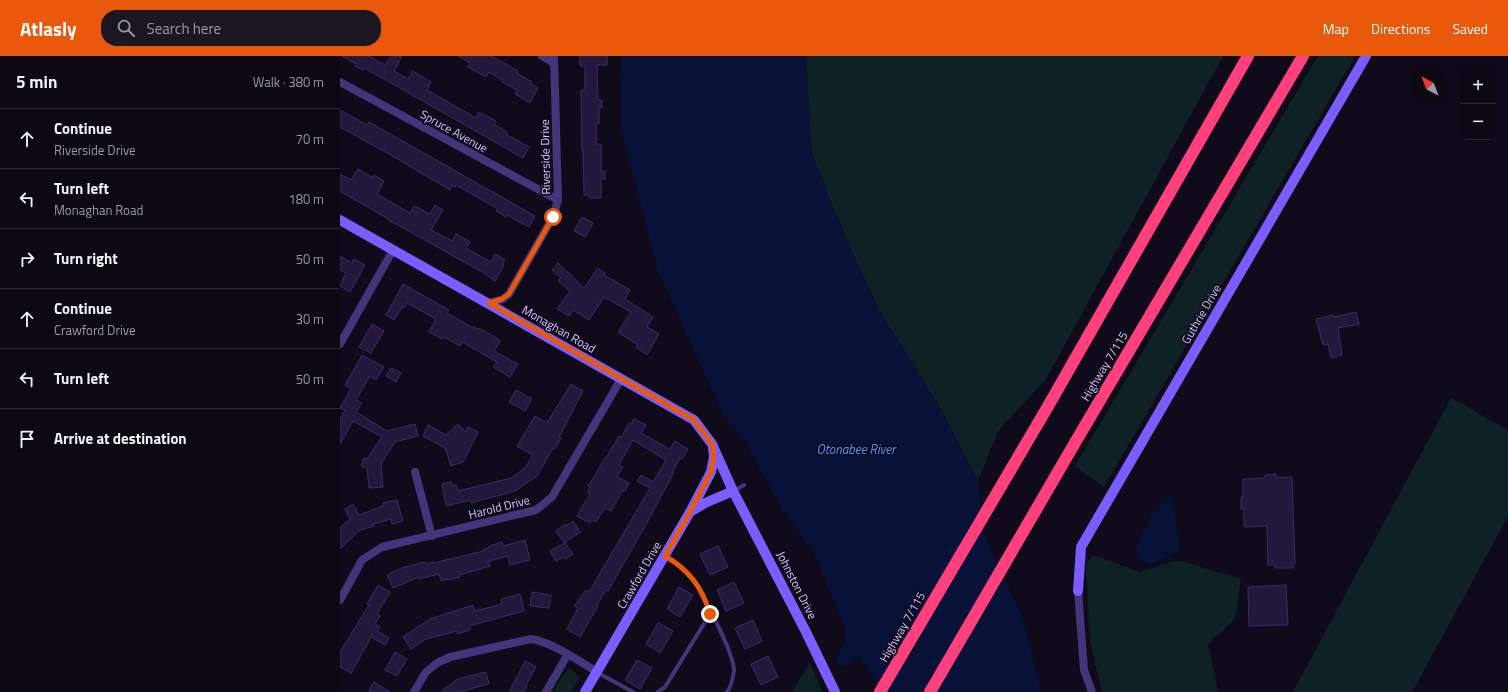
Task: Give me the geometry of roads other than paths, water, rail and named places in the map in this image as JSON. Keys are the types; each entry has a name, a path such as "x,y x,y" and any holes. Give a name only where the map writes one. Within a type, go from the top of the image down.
{"highway":[{"name":"Highway 7/115","path":"880,692 1047,408 1248,56"},
{"name":"Highway 7/115","path":"930,692 1303,56"}],"street":[{"path":"542,56 554,59"},
{"name":"Guthrie Drive","path":"1078,591 1081,547 1366,56"},
{"name":"Riverside Drive","path":"489,303 502,299 509,294 553,217 558,200 554,59"},
{"name":"Spruce Avenue","path":"340,82 558,200"},
{"name":"Monaghan Road","path":"340,220 694,420 712,444 734,491"},
{"path":"340,344 393,250"},
{"name":"Harold Drive","path":"340,600 362,560 382,547 536,510 552,497 621,379"},
{"name":"Crawford Drive","path":"585,692 665,556 711,472 714,457 712,444"},
{"path":"415,472 432,536"},
{"path":"690,512 705,503 734,491"},
{"name":"Johnston Drive","path":"734,491 835,692"},
{"path":"1078,591 1084,670 1092,692"},
{"path":"414,692 426,672 437,663 450,657 531,639 538,640 568,654 597,672"},
{"path":"546,692 568,654"}],"lane":[{"path":"734,491 744,485"},
{"path":"665,556 678,563 700,588 710,614 715,619 732,659 734,672 727,692"},
{"path":"660,692 710,614"},
{"path":"597,672 633,692"}],"water":[{"name":"Otonabee River","path":"622,56 806,56 811,150 830,200 879,310 938,404 978,481 983,532 1023,619 1041,692 883,692 859,657 843,668 835,661 845,642 846,631 813,551 787,518 742,437 724,417 659,274 622,133 620,75"},
{"path":"1171,494 1180,551 1150,564 1139,559 1137,543 1150,516"}]}
